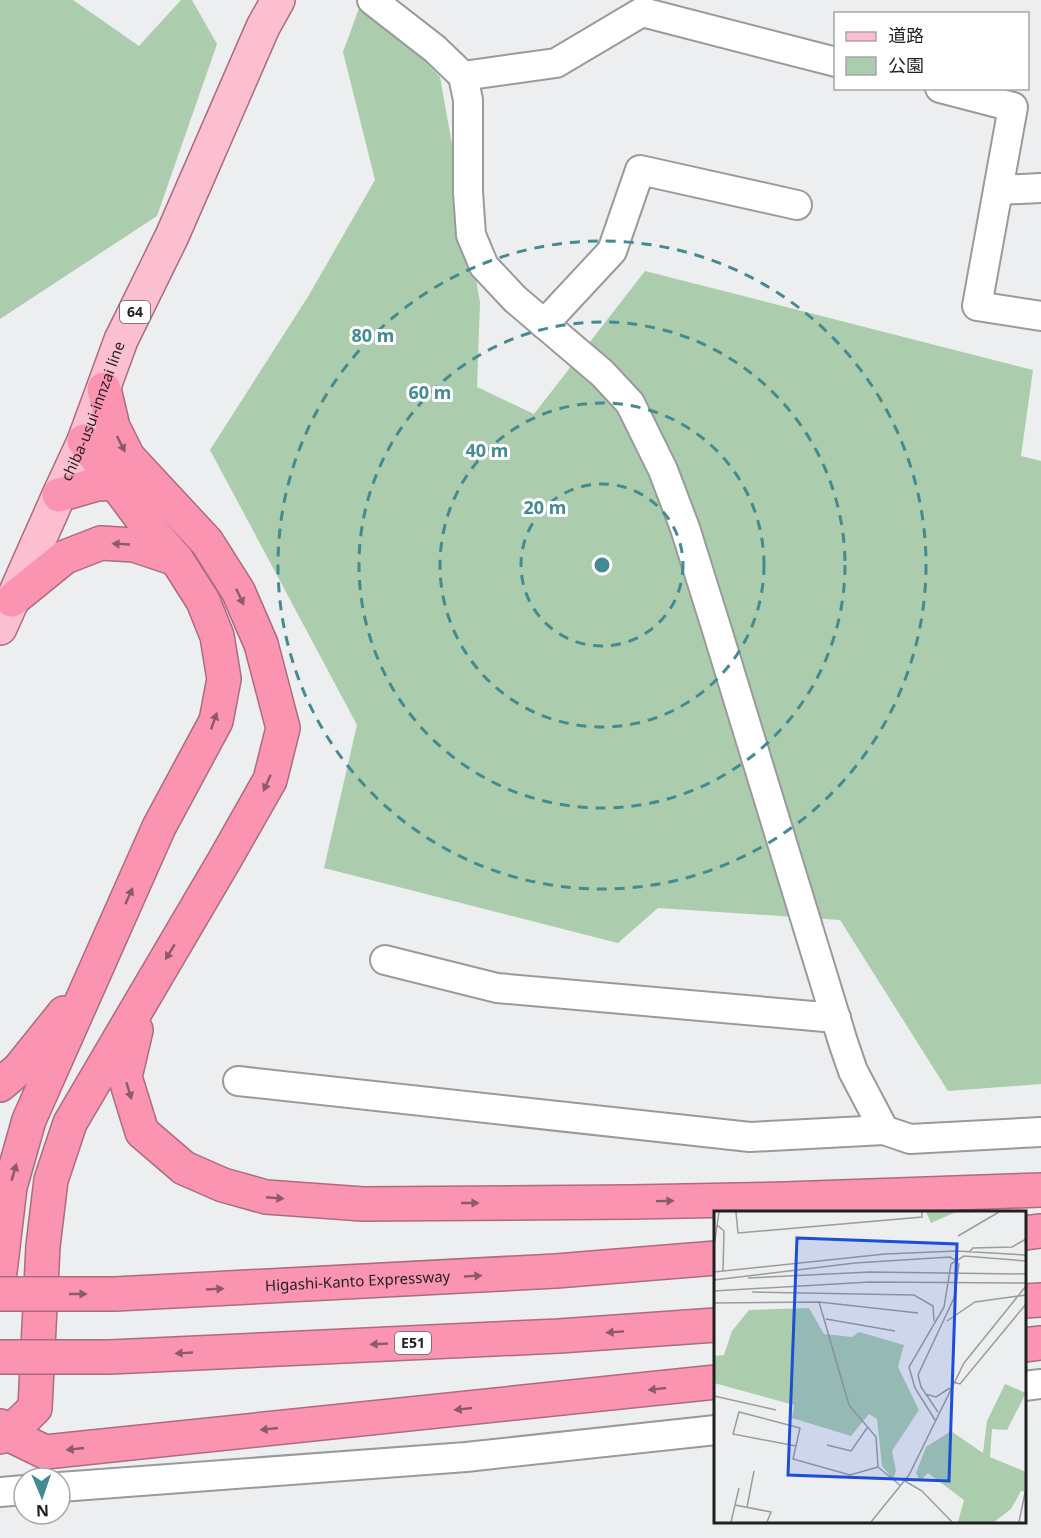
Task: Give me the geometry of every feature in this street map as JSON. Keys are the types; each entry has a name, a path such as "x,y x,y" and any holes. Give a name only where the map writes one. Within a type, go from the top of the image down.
{"highway":[{"path":"104,389 113,427 128,457 207,542 238,591 261,644 283,728 270,780 70,1123 51,1180 43,1246 35,1408 3,1432 45,1452 714,1382"},
{"path":"0,1272 10,1187 29,1120 159,827 216,721 224,679 218,636 203,601 177,560 145,523 84,441"},
{"path":"59,495 90,486 116,483 129,483 162,493"},
{"path":"6,614 65,557 100,543 134,545 177,560"},
{"path":"0,1085 19,1069 91,980"},
{"path":"145,993 125,1077 142,1132 184,1168 223,1185 266,1197 363,1204 632,1202 1041,1190"},
{"path":"1026,1233 1041,1231"},
{"name":"Higashi-Kanto Expressway","path":"0,1294 115,1294 556,1272 714,1258"},
{"path":"1026,1301 1041,1300"},
{"name":"E51","path":"0,1357 110,1357 559,1336 714,1324"},
{"path":"1026,1345 1041,1342"}],"main road":[{"name":"chiba-usui-innzai line","path":"6,614 84,441 121,340 172,236 263,27 278,0"}],"street":[{"path":"372,0 435,49 463,76 468,100 468,192 471,236 484,266 515,299 602,373 630,403 663,470 685,528 721,641 853,1071 884,1130"},
{"path":"463,76 556,63 642,12 834,61"},
{"path":"948,90 1013,107 977,306 1041,316"},
{"path":"544,324 612,251 640,170 797,205"},
{"path":"999,190 1041,188"},
{"path":"385,960 497,988 836,1018"},
{"path":"238,1081 750,1137 884,1130 910,1139 1041,1132"},
{"path":"1026,1386 1041,1384"},
{"path":"72,1486 466,1457 714,1430"}],"green space":[{"path":"0,0 73,0 139,46 181,0 192,0 217,44 157,216 0,319"},
{"path":"362,0 365,0 440,77 480,302 477,387 534,414 645,271 1033,370 1021,456 1041,461 1041,1084 948,1091 840,920 658,908 618,943 324,868 357,725 210,450 309,295 375,180 343,52"}]}
